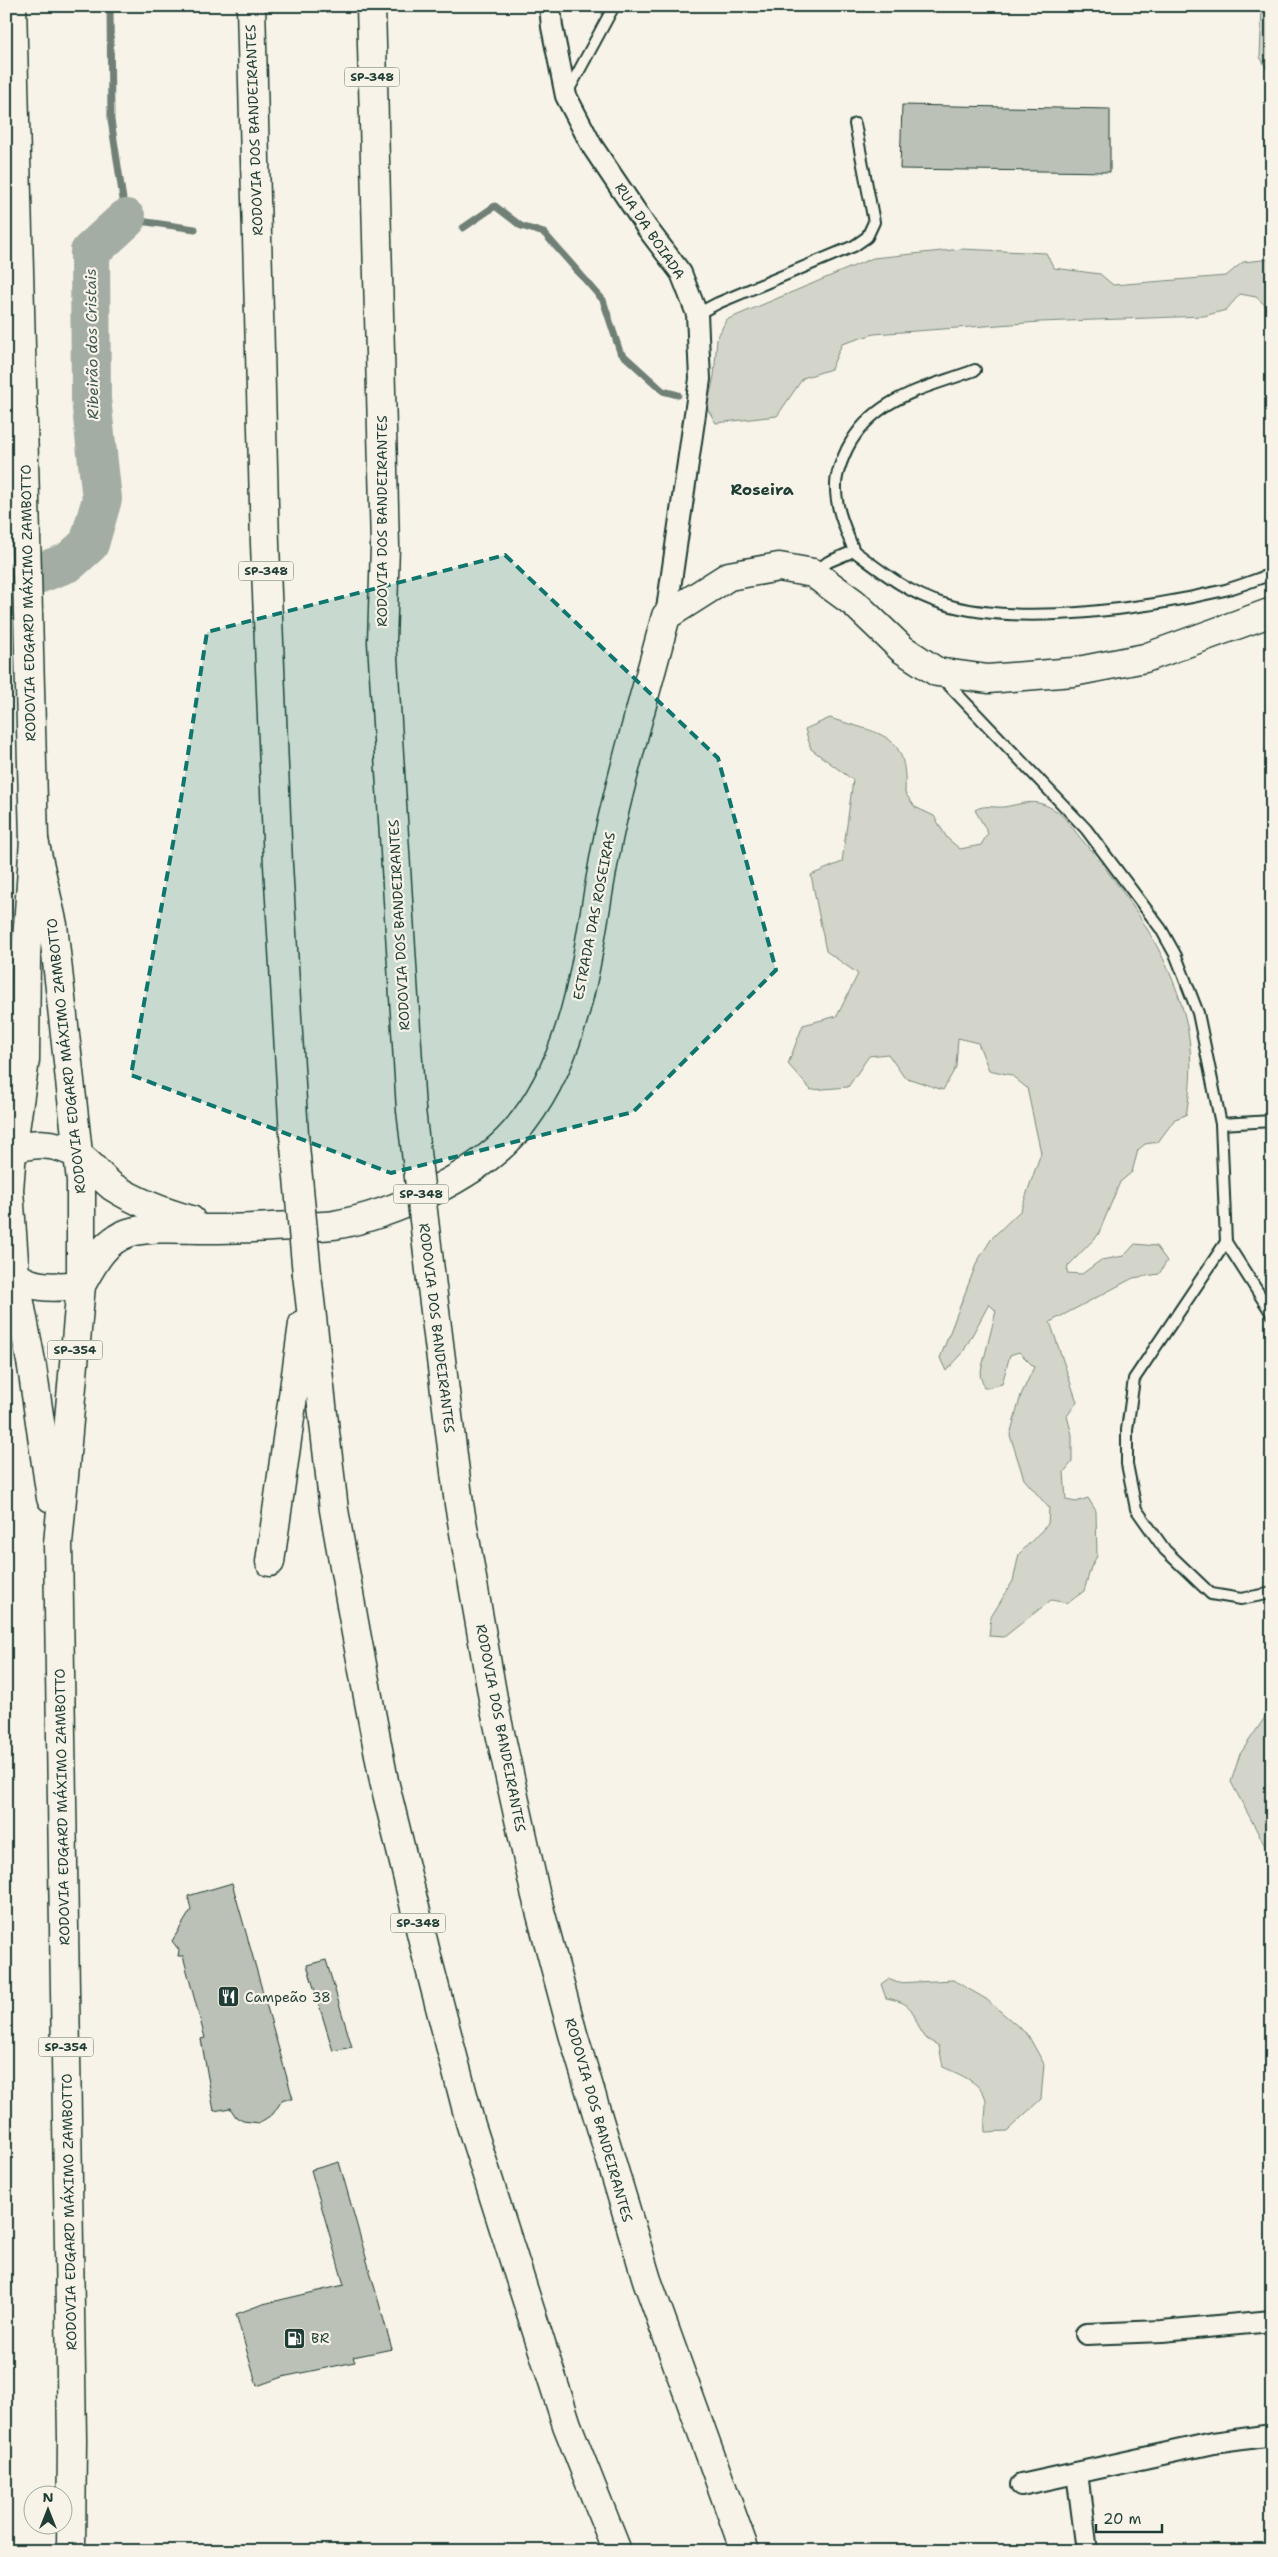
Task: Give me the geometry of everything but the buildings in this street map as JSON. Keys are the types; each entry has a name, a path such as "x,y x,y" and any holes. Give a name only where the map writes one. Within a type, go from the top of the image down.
{"main road":[{"name":"RODOVIA EDGARD MÁXIMO ZAMBOTTO","path":"12,6 34,840 26,955 25,1060 9,1153 10,1272 32,1367 58,1544"},
{"name":"RODOVIA DOS BANDEIRANTES","path":"251,6 265,544 278,865 294,1136 307,1280 334,1510 384,1781 470,2122 567,2426 617,2551"},
{"name":"RODOVIA DOS BANDEIRANTES","path":"371,6 385,546 382,642 411,1110 461,1514 495,1710 535,1892 573,2034 647,2280 745,2551"},
{"path":"666,616 729,576 780,567 813,573 854,603 902,649 936,672 988,679 1074,672 1144,658 1272,612"},
{"name":"ESTRADA DAS ROSEIRAS","path":"81,1285 100,1253 114,1239 128,1233 149,1228 226,1229 333,1225 401,1206 473,1168 514,1133 539,1096 564,1046 582,990 611,822 666,616"},
{"name":"RODOVIA EDGARD MÁXIMO ZAMBOTTO","path":"34,840 53,925 81,1181 81,1285 58,1544 72,2439 70,2551"},
{"path":"9,1153 27,1145 46,1144 79,1156"},
{"name":"ESTRADA DAS ROSEIRAS","path":"79,1156 113,1186 150,1208 226,1229"},
{"path":"10,1272 34,1286 53,1288 81,1285"},
{"path":"270,1562 307,1280"}],"street":[{"name":"RUA DA BOIADA","path":"550,6 552,27 566,96 592,146 647,228 681,273 698,314 700,379 666,616"},
{"path":"1086,2334 1162,2331 1272,2321"},
{"path":"1021,2485 1213,2443 1272,2435"},
{"path":"1077,2473 1087,2551"}],"lane":[{"path":"566,96 614,6"},
{"path":"698,314 718,303 854,246 867,237 874,222 855,124"},
{"path":"976,370 902,395 867,419 853,438 841,461 836,484 838,508 854,551 903,588 944,604 987,612 1057,614 1152,604 1227,590 1272,574"},
{"path":"813,573 828,562 854,551"},
{"path":"936,672 1086,829 1161,929 1176,956 1198,1013 1221,1124 1226,1242 1272,1314"},
{"path":"1221,1124 1272,1121"},
{"path":"1226,1242 1134,1379 1127,1430 1127,1464 1136,1509 1165,1550 1211,1594 1241,1599 1272,1593"}],"highlighted area":[{"path":"505,555 718,758 776,970 633,1112 391,1173 131,1075 181,799 207,632"}],"shaded area":[{"path":"1262,6 1272,6 1272,67 1267,69 1260,57"},
{"path":"962,249 1046,253 1054,268 1100,274 1113,285 1226,276 1243,262 1272,259 1272,311 1256,297 1240,294 1226,310 1204,316 1040,322 874,334 842,344 831,369 803,378 777,416 716,423 707,408 714,376 717,339 726,320 873,258"},
{"path":"830,718 877,733 888,739 896,747 902,758 905,773 905,793 915,807 934,816 947,838 960,849 981,845 988,833 975,810 979,808 1004,807 1031,802 1043,804 1058,812 1099,860 1144,923 1157,946 1178,993 1188,1029 1191,1066 1190,1091 1186,1115 1175,1119 1158,1142 1145,1144 1138,1150 1132,1172 1120,1182 1098,1235 1068,1266 1067,1273 1082,1274 1101,1260 1124,1256 1135,1244 1156,1246 1167,1261 1159,1274 1133,1278 1050,1322 1077,1402 1067,1416 1072,1435 1072,1462 1064,1472 1066,1500 1076,1502 1088,1498 1096,1511 1097,1556 1091,1567 1084,1591 1068,1603 1051,1600 1004,1637 989,1636 991,1617 1013,1581 1019,1554 1048,1524 1049,1508 1024,1479 1010,1435 1021,1395 1034,1367 1019,1352 1010,1355 1002,1384 984,1388 980,1375 996,1311 989,1304 962,1354 946,1371 940,1358 977,1262 992,1238 1021,1210 1041,1153 1027,1088 1011,1075 989,1070 978,1043 958,1038 956,1067 943,1090 904,1077 888,1054 869,1056 848,1087 811,1090 788,1064 803,1025 837,1016 858,974 826,951 811,875 842,862 853,780 811,749 805,729"},
{"path":"1272,1707 1272,1859 1231,1782 1240,1754"},
{"path":"888,1979 898,1983 953,1980 986,1999 1028,2035 1044,2064 1041,2099 1007,2131 985,2132 986,2104 982,2091 977,2085 943,2067 939,2046 925,2037 913,2012 904,2004 886,1998 881,1984"}],"waterway":[{"name":"Ribeirão dos Cristais","path":"110,6 111,120 126,219 195,229"},
{"path":"463,228 495,206 521,226 544,233 603,300 620,352 663,391 678,395"},
{"name":"Ribeirão dos Cristais","path":"6,586 69,562 89,544 102,499 91,399 90,252 126,219"}],"place":[{"name":"Campeão 38","path":"229,1997"},
{"name":"BR","path":"295,2338"}],"district":[{"name":"Roseira","path":"762,489"}]}
